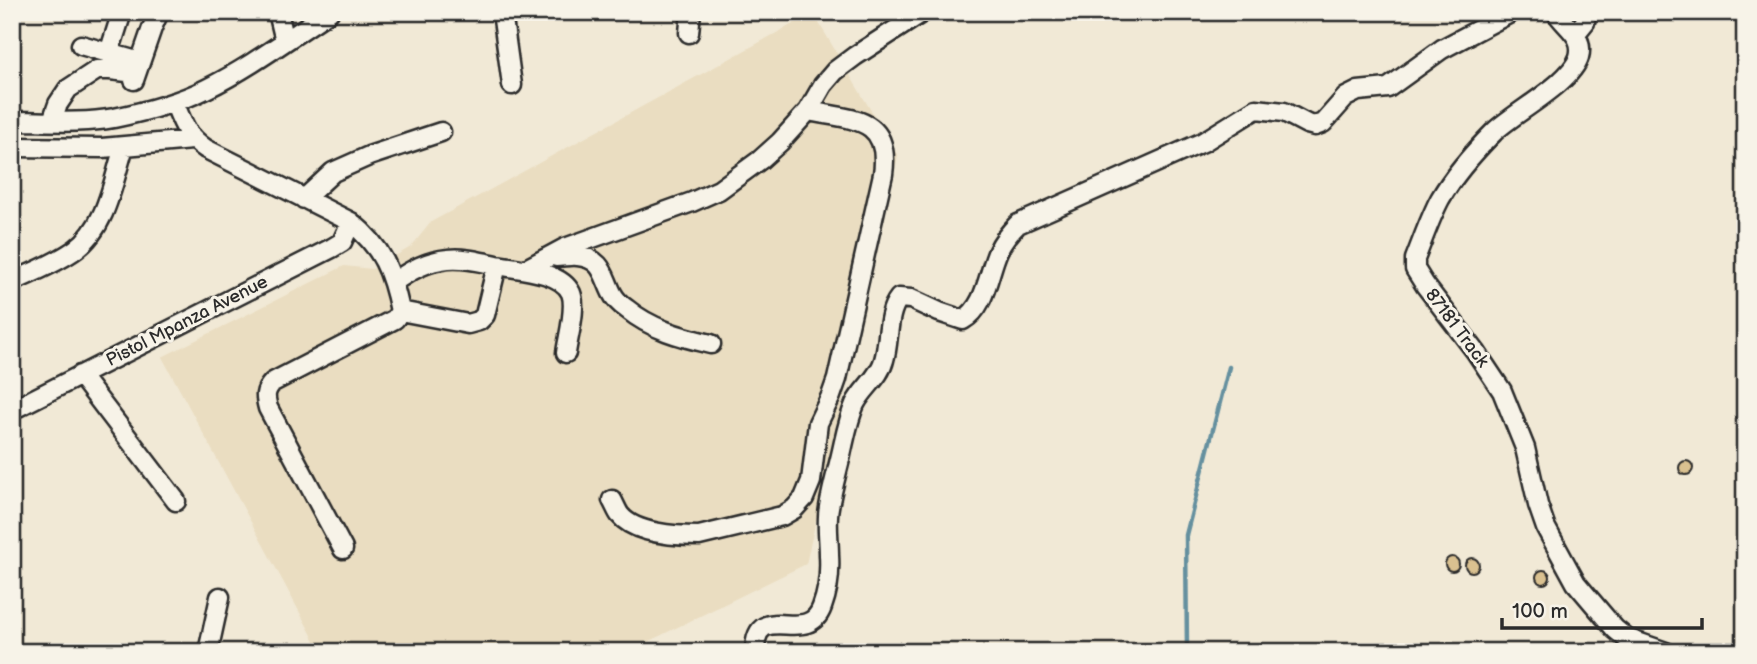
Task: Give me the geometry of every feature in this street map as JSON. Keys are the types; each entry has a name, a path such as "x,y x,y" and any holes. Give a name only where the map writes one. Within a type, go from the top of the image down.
{"street":[{"path":"109,53 122,12"},
{"path":"137,72 159,12"},
{"path":"278,12 285,41"},
{"path":"12,121 114,118 174,102 228,77 329,12"},
{"path":"502,12 512,85"},
{"path":"689,33 691,12"},
{"path":"526,269 565,248 719,190 780,142 808,111 823,85 835,71 923,12"},
{"path":"755,652 755,637 761,628 770,624 807,624 817,617 822,607 827,584 829,508 850,418 860,396 881,368 887,348 892,310 899,298 911,299 939,313 963,320 975,312 998,251 1006,236 1018,224 1203,142 1256,109 1284,112 1315,126 1323,123 1346,97 1358,91 1388,88 1441,49 1512,12"},
{"path":"1556,12 1576,33 1585,22 1586,12"},
{"name":"87181 Track","path":"1576,33 1580,44 1574,67 1557,85 1492,134 1454,178 1440,199 1428,226 1415,259 1415,269 1502,391 1525,448 1546,528 1576,583 1626,638 1666,652"},
{"path":"80,45 109,53 137,72"},
{"path":"52,121 58,104 68,89 97,70 137,72"},
{"path":"174,102 192,140 222,158 351,222 365,233 394,282 400,311 395,319 273,382 264,396 344,549"},
{"path":"612,500 620,516 647,531 699,536 782,516 794,509 804,498 811,481 818,423 837,379 885,159 883,144 876,131 865,123 808,111"},
{"path":"304,199 333,172 369,156 441,132"},
{"path":"12,147 102,148 192,140"},
{"path":"12,282 76,249 90,236 100,220 124,147"},
{"name":"Pistol Mpanza Avenue","path":"12,410 332,248 342,242 351,222"},
{"path":"546,257 577,255 592,260 603,269 613,294 642,321 674,335 711,344"},
{"path":"394,282 410,270 432,261 451,258 526,269 554,278 571,293 573,306 566,353"},
{"path":"400,311 468,324 479,321 485,315 497,265"},
{"path":"80,375 176,501"},
{"path":"208,652 220,597"}],"shaded area":[{"path":"813,13 898,156 806,564 627,652 321,652 162,357 344,266 372,269 411,247 431,222"}],"building":[{"path":"1686,461 1691,463 1691,473 1686,475 1681,473 1679,468 1681,463"},
{"path":"1452,557 1457,559 1457,569 1452,571 1447,569 1445,564 1447,559"},
{"path":"1472,558 1477,560 1477,570 1472,572 1467,570 1465,565 1467,560"},
{"path":"1543,570 1548,572 1548,582 1543,584 1538,582 1536,577 1538,572"}],"waterway":[{"path":"1187,652 1186,535 1229,367"}]}
